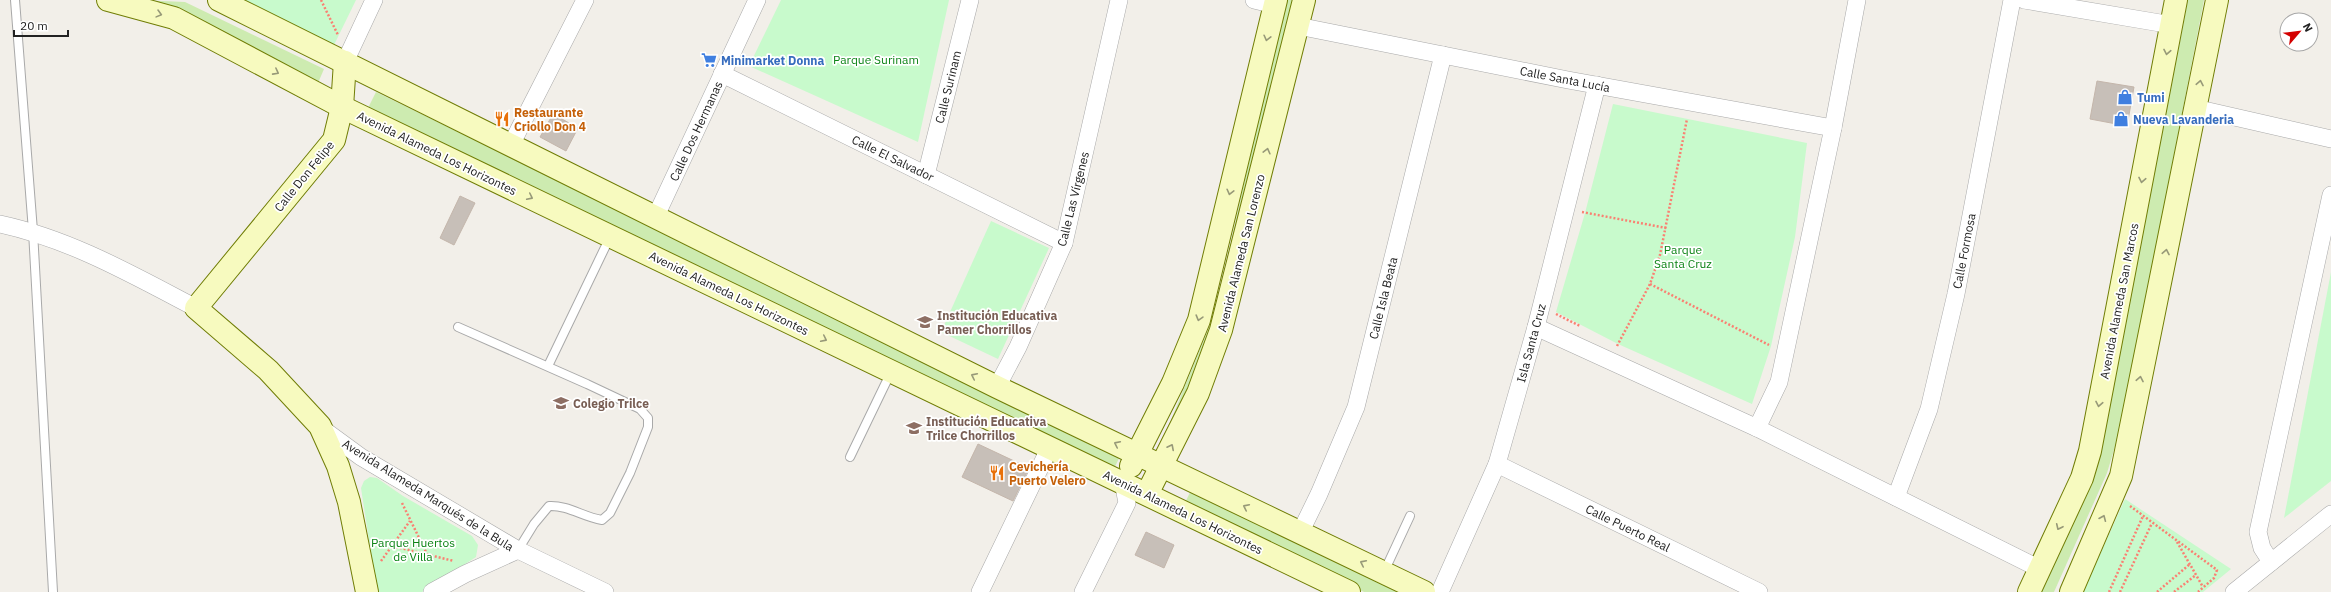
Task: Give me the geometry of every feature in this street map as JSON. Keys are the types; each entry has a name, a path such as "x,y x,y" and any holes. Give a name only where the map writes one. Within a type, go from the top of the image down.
{"main road":[{"name":"Avenida Alameda Los Horizontes","path":"109,0 174,18 342,107 1050,447 1125,493 1147,494 1349,592"},
{"path":"219,0 348,54 511,145 655,218 997,387 1424,592"},
{"name":"Avenida Alameda San Lorenzo","path":"1147,494 1198,393 1221,330 1304,0"},
{"name":"Avenida Alameda San Marcos","path":"2029,592 2082,478 2090,451 2176,0"},
{"path":"2071,592 2121,476 2217,0"},
{"name":"Avenida Alameda San Lorenzo","path":"1125,493 1137,454 1173,383 1199,320 1269,2"},
{"name":"Calle Don Felipe","path":"196,308 334,140 342,107 348,54"},
{"name":"Avenida Alameda Marqués de la Bula","path":"196,308 268,370 320,426"},
{"path":"320,426 338,466 349,502 367,592"}],"street":[{"name":"Calle Don Felipe","path":"348,54 374,0"},
{"path":"511,145 585,0"},
{"name":"Calle Dos Hermanas","path":"655,218 757,0"},
{"name":"Calle Surinam","path":"926,175 970,0"},
{"name":"Calle Las Vírgenes","path":"997,387 1018,347 1064,243 1119,0"},
{"path":"1757,428 1779,382 1833,128 1857,0"},
{"name":"Calle Formosa","path":"1896,497 1929,409 1950,317 2012,0"},
{"path":"2024,0 2172,25"},
{"name":"Calle Santa Lucía","path":"1298,26 1596,85 1833,128"},
{"name":"Calle Isla Beata","path":"1300,533 1320,494 1356,407 1443,55"},
{"name":"Calle El Salvador","path":"722,74 1064,243"},
{"name":"Isla Santa Cruz","path":"1440,592 1497,464 1536,327 1596,85"},
{"path":"2195,108 2331,139"},
{"path":"2271,562 2262,548 2258,532 2331,195"},
{"name":"Avenida Alameda Marqués de la Bula","path":"0,224 33,231 89,254 196,308"},
{"path":"1536,327 1757,428 2040,569"},
{"name":"Avenida Alameda Marqués de la Bula","path":"320,426 361,457 518,550 605,592"},
{"path":"980,592 1050,447"},
{"name":"Calle Puerto Real","path":"1497,464 1759,592"},
{"path":"1083,592 1125,493"},
{"path":"2234,592 2331,514"},
{"name":"Avenida Alameda Marqués de la Bula","path":"432,592 465,574 518,550"}],"lane":[{"path":"16,0 33,231 53,592"},
{"path":"548,366 611,236"},
{"path":"458,327 548,366 640,409 648,418 648,427 630,473 610,514 602,520 592,518 560,505 549,506 538,518 518,550"},
{"path":"850,457 892,371"},
{"path":"1383,573 1410,516"}],"path":[{"path":"320,0 348,54"},
{"path":"1611,361 1650,284 1660,255 1687,118 1687,101"},
{"path":"1566,208 1666,228"},
{"path":"1650,284 1772,346"},
{"path":"406,501 399,497 427,554"},
{"path":"2128,505 2218,570 2214,578 2198,592"},
{"path":"2109,592 2143,516"},
{"path":"377,567 410,521"},
{"path":"2120,592 2152,523"},
{"path":"2176,540 2203,587"},
{"path":"392,546 464,563 465,574"},
{"path":"2157,592 2190,564"},
{"path":"2174,592 2196,575"}],"green space":[{"path":"139,0 185,2 324,69 318,83"},
{"path":"239,0 356,0 334,45"},
{"name":"Parque Surinam","path":"781,0 949,0 918,142 749,66"},
{"path":"1285,0 1297,0 1223,313 1178,424 1171,420 1215,313"},
{"path":"2188,0 2204,0 2122,423 2107,473 2054,592 2032,592 2098,439 2144,228"},
{"path":"376,92 1121,454 1113,471 367,110"},
{"name":"Parque Santa Cruz","path":"1613,104 1807,143 1795,237 1771,346 1752,404 1618,344 1556,312 1585,213"},
{"path":"991,221 1049,248 998,359 941,332"},
{"path":"2331,272 2331,481 2284,518"},
{"name":"Parque Huertos de Villa","path":"370,477 377,478 403,496 472,536 478,545 476,557 422,592 377,592 361,488 364,481"},
{"path":"1192,488 1406,592 1364,592 1184,505"},
{"path":"2125,499 2231,569 2203,592 2083,592"}],"building":[{"path":"2097,81 2134,87 2127,126 2090,119"},
{"path":"553,114 578,128 566,151 540,137"},
{"path":"460,196 475,203 454,245 440,238"},
{"name":"Cevichería Puerto Velero","path":"978,444 1029,468 1013,501 962,477"},
{"path":"1146,532 1174,545 1164,568 1135,555"}],"place":[{"name":"Minimarket Donna","path":"709,60"},
{"name":"Tumi","path":"2125,97"},
{"name":"Restaurante Criollo Don 4","path":"502,119"},
{"name":"Nueva Lavanderia","path":"2121,119"},
{"name":"Institución Educativa Pamer Chorrillos","path":"925,322"},
{"name":"Colegio Trilce","path":"561,403"},
{"name":"Institución Educativa Trilce Chorrillos","path":"914,428"},
{"name":"Cevichería Puerto Velero","path":"997,473"}]}
